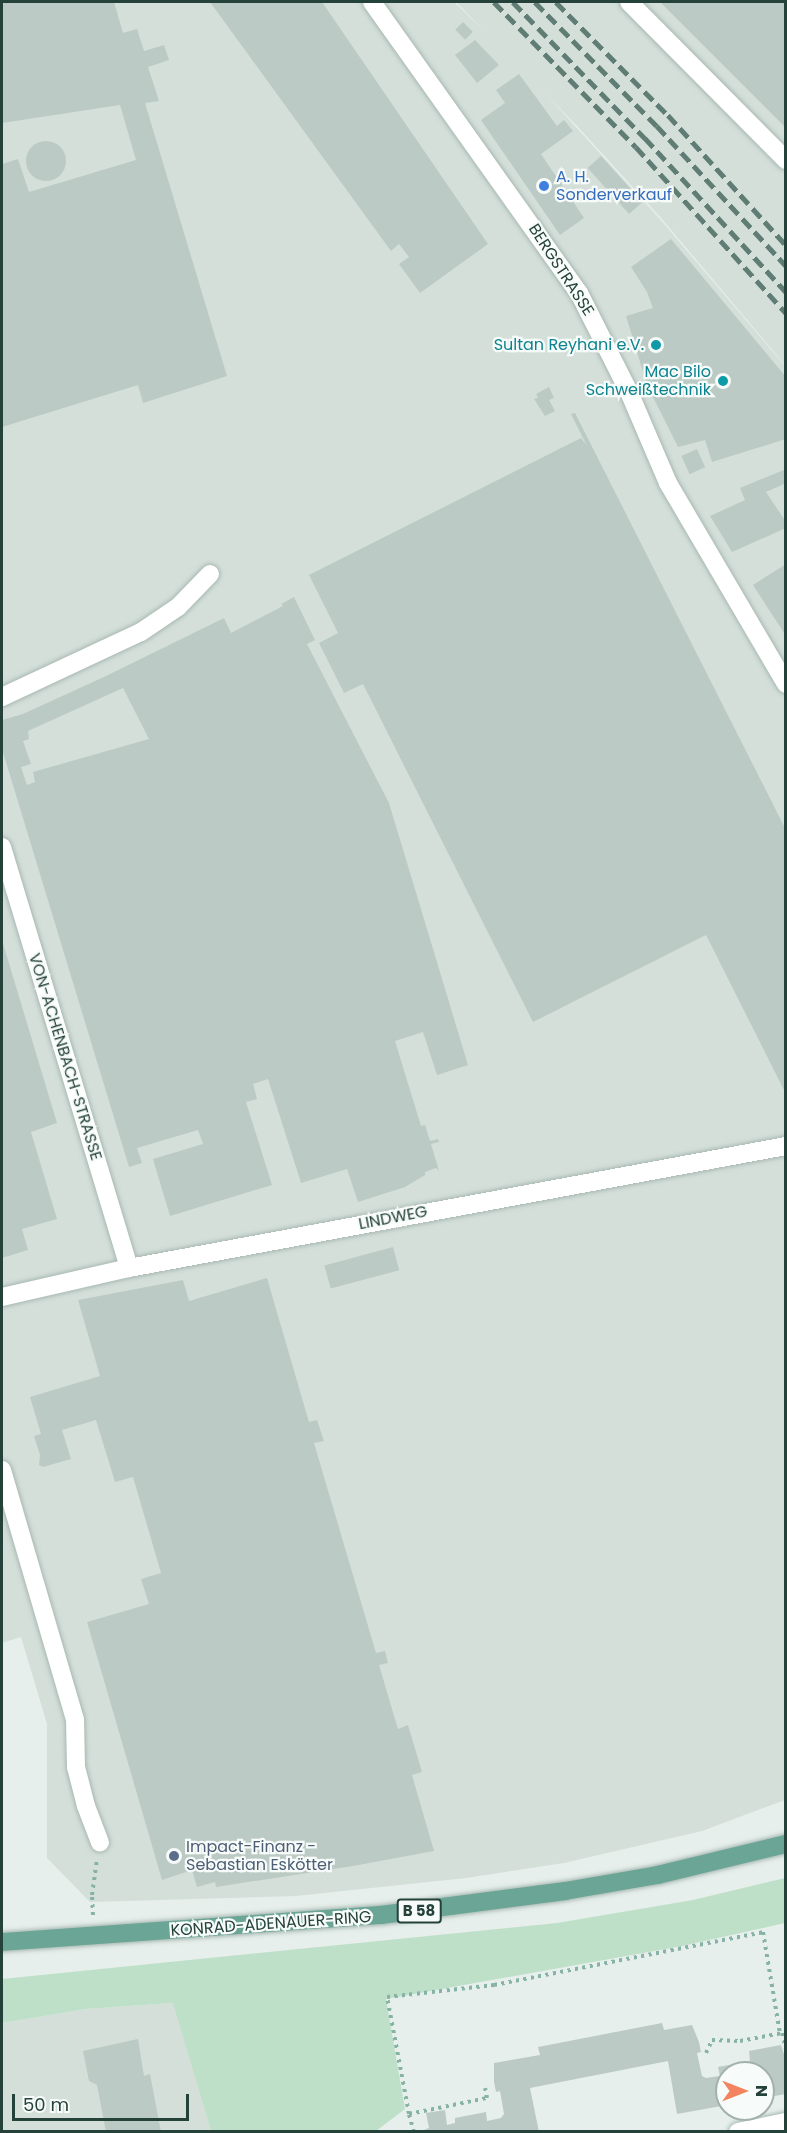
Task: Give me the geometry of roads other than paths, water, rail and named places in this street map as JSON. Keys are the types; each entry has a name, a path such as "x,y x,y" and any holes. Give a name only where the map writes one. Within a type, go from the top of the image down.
{"main road":[{"name":"KONRAD-ADENAUER-RING","path":"2,1942 305,1922 469,1904 658,1875 786,1845"}],"street":[{"name":"BERGSTRASSE","path":"372,2 579,292 629,392 668,483 786,684"},
{"path":"629,2 786,160"},
{"path":"2,696 141,632 178,607 210,574"},
{"name":"VON-ACHENBACH-STRASSE","path":"2,847 129,1268"},
{"name":"LINDWEG","path":"2,1297 129,1268 786,1146"},
{"path":"2,1470 75,1719 76,1767 86,1806 100,1842"},
{"path":"738,2132 786,2122"}],"railway":[{"path":"494,2 636,147 786,313"},
{"path":"513,2 645,138 786,292"},
{"path":"535,2 657,126 786,266"},
{"path":"556,2 668,115 786,245"}],"place":[{"name":"A. H. Sonderverkauf","path":"544,186"},
{"name":"Sultan Reyhani e.V.","path":"656,345"},
{"name":"Mac Bilo Schweißtechnik","path":"723,381"},
{"name":"Impact-Finanz - Sebastian Eskötter","path":"174,1856"}]}
